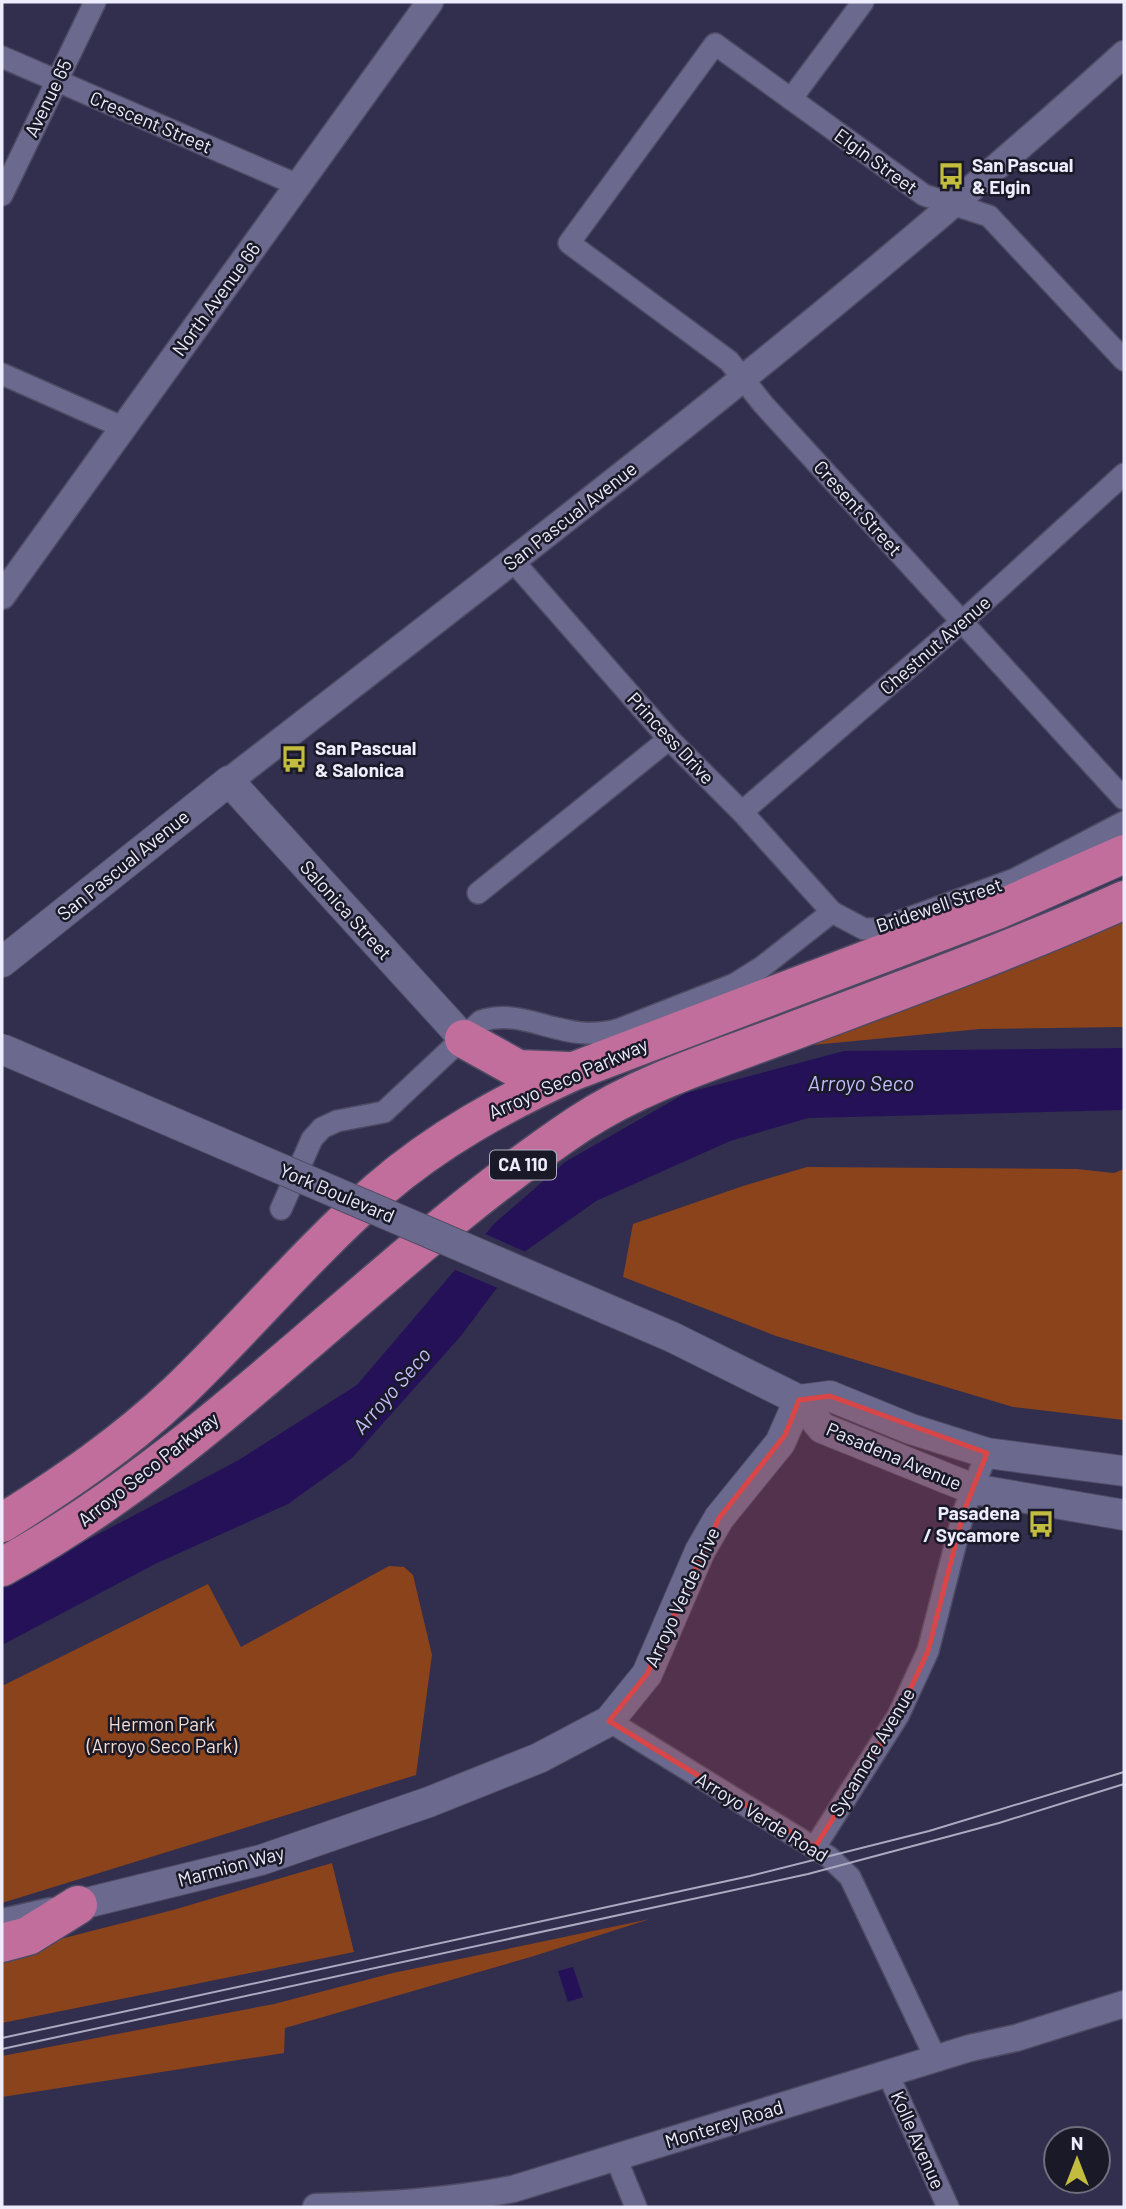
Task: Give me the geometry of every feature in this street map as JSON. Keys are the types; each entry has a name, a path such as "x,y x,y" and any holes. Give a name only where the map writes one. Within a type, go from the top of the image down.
{"highway":[{"name":"Arroyo Seco Parkway","path":"2,1523 62,1486 122,1441 229,1342 337,1228 381,1188 466,1126 515,1098 574,1071 1000,909 1124,854"},
{"name":"Arroyo Seco Parkway","path":"2,1567 54,1538 155,1467 464,1208 582,1122 690,1070 1046,935 1124,900"},
{"path":"464,1039 518,1069 574,1071"},
{"path":"464,1039 483,1078 481,1097 466,1126"},
{"path":"2,1943 28,1936 78,1905"}],"main road":[{"name":"San Pascual Avenue","path":"2,962 229,781"},
{"name":"Salonica Street","path":"229,781 464,1039"},
{"name":"York Boulevard","path":"2,1049 672,1337"},
{"name":"Pasadena Avenue","path":"672,1337 799,1400 822,1428 973,1489 1124,1515"},
{"name":"Pasadena Avenue","path":"799,1400 830,1396 911,1429 987,1453 1124,1471"},
{"name":"Arroyo Verde Drive","path":"455,1792 569,1745 609,1721 647,1674 700,1551 726,1508 780,1443 799,1400"},
{"name":"Marmion Way","path":"78,1905 261,1860 455,1792"}],"street":[{"name":"Avenue 65","path":"2,195 95,2"},
{"name":"North Avenue 66","path":"2,596 430,2"},
{"path":"791,99 863,2"},
{"name":"Elgin Street","path":"569,243 715,44 924,195 989,216 1124,360"},
{"name":"San Pascual Avenue","path":"229,781 745,378 955,204 1124,54"},
{"name":"Crescent Street","path":"2,57 300,186"},
{"name":"Cresent Street","path":"569,243 729,361 772,414 964,620 1124,799"},
{"path":"2,374 122,428"},
{"name":"Chestnut Avenue","path":"741,812 964,620 1124,474"},
{"name":"Princess Drive","path":"513,561 669,739 741,812 832,912"},
{"path":"478,893 669,739"},
{"name":"Bridewell Street","path":"832,912 863,929 887,927 1015,879 1124,822"},
{"path":"281,1209 312,1139 322,1128 337,1121 383,1112 481,1021 500,1015 581,1035 600,1035 620,1029 735,984 762,967 832,912"},
{"name":"Sycamore Avenue","path":"815,1847 898,1716 928,1651 962,1518 987,1453"},
{"name":"Arroyo Verde Road","path":"609,1721 815,1847 849,1877 936,2059"},
{"name":"Marmion Way","path":"2,1923 78,1905"},
{"name":"Monterey Road","path":"316,2207 402,2206 513,2189 1124,2004"},
{"name":"Kolle Avenue","path":"888,2074 948,2207"},
{"path":"616,2158 636,2207"}],"highlighted area":[{"path":"830,1396 987,1453 964,1511 928,1651 898,1716 815,1847 609,1721 647,1674 719,1518 785,1435 799,1400"}],"green space":[{"path":"1124,912 1124,1027 980,1029 771,1049"},
{"path":"807,1167 1077,1169 1114,1173 1124,1169 1124,1420 1013,1407 776,1336 623,1277 633,1224"},
{"name":"Hermon Park (Arroyo Seco Park)","path":"389,1566 404,1567 413,1575 432,1655 416,1775 2,1903 2,1686 208,1584 241,1647"},
{"path":"332,1863 354,1952 2,2023 2,1954 173,1910"},
{"path":"650,1919 534,1956 285,2028 284,2053 2,2097 2,2056 274,2004 393,1973"}],"water":[{"name":"Arroyo Seco","path":"1124,1048 1124,1110 808,1118 730,1141 596,1201 524,1252 460,1337 352,1458 288,1504 155,1564 2,1645 2,1585 237,1461 357,1385 495,1223 565,1162 686,1093 844,1051"},
{"path":"573,1967 583,1997 568,2002 558,1971"}],"pier":[{"path":"483,1233 528,1253 500,1289 453,1269"}],"tram line":[{"path":"2,2038 750,1876 929,1831 1124,1772"},
{"path":"2,2049 808,1874 999,1823 1124,1784"}],"place":[{"name":"San Pascual & Elgin","path":"951,176"},
{"name":"San Pascual & Salonica","path":"294,759"},
{"name":"Pasadena / Sycamore","path":"1041,1524"}]}
